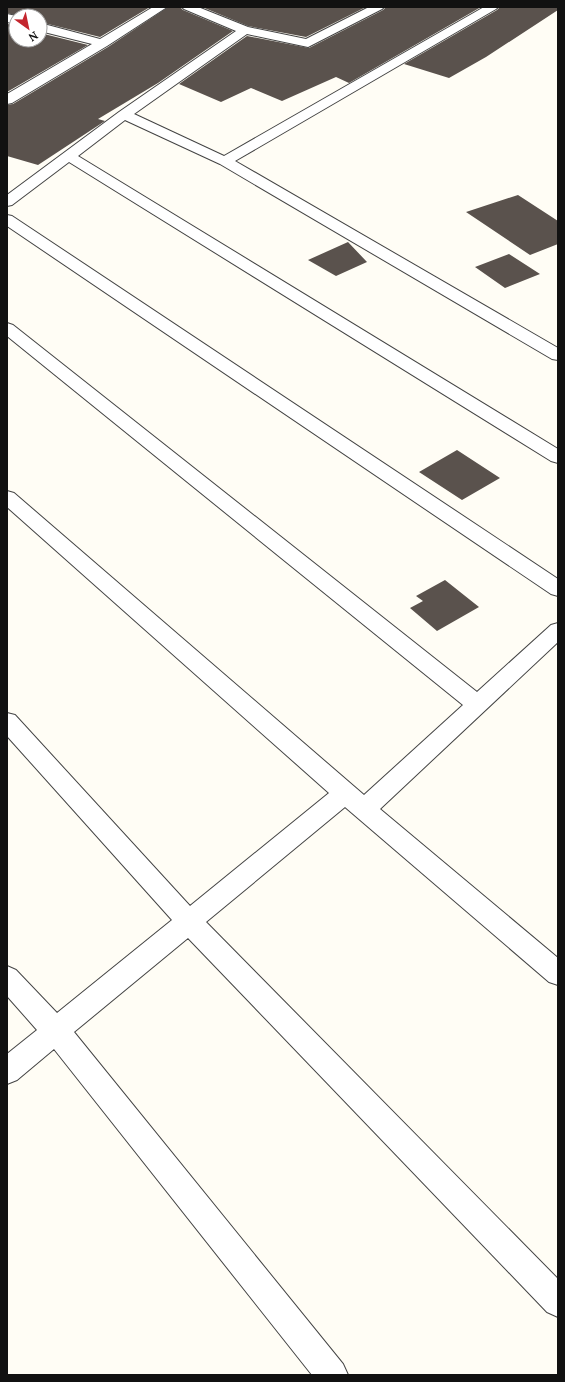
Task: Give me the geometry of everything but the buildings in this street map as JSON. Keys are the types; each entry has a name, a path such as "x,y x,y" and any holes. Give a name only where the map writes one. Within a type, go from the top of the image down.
{"street":[{"path":"7,100 161,7"},
{"path":"188,7 245,30 308,43 378,7"},
{"path":"225,161 492,7"},
{"path":"48,28 103,43"},
{"path":"7,202 124,115 245,30"},
{"path":"124,115 225,161 558,355"},
{"path":"70,156 558,457"},
{"path":"7,219 558,589"},
{"path":"7,328 478,705"},
{"path":"7,497 364,810 558,974"},
{"path":"364,810 558,630"},
{"path":"7,720 188,921 558,1301"},
{"path":"7,1070 345,793"},
{"path":"7,978 56,1030 332,1375"}]}
